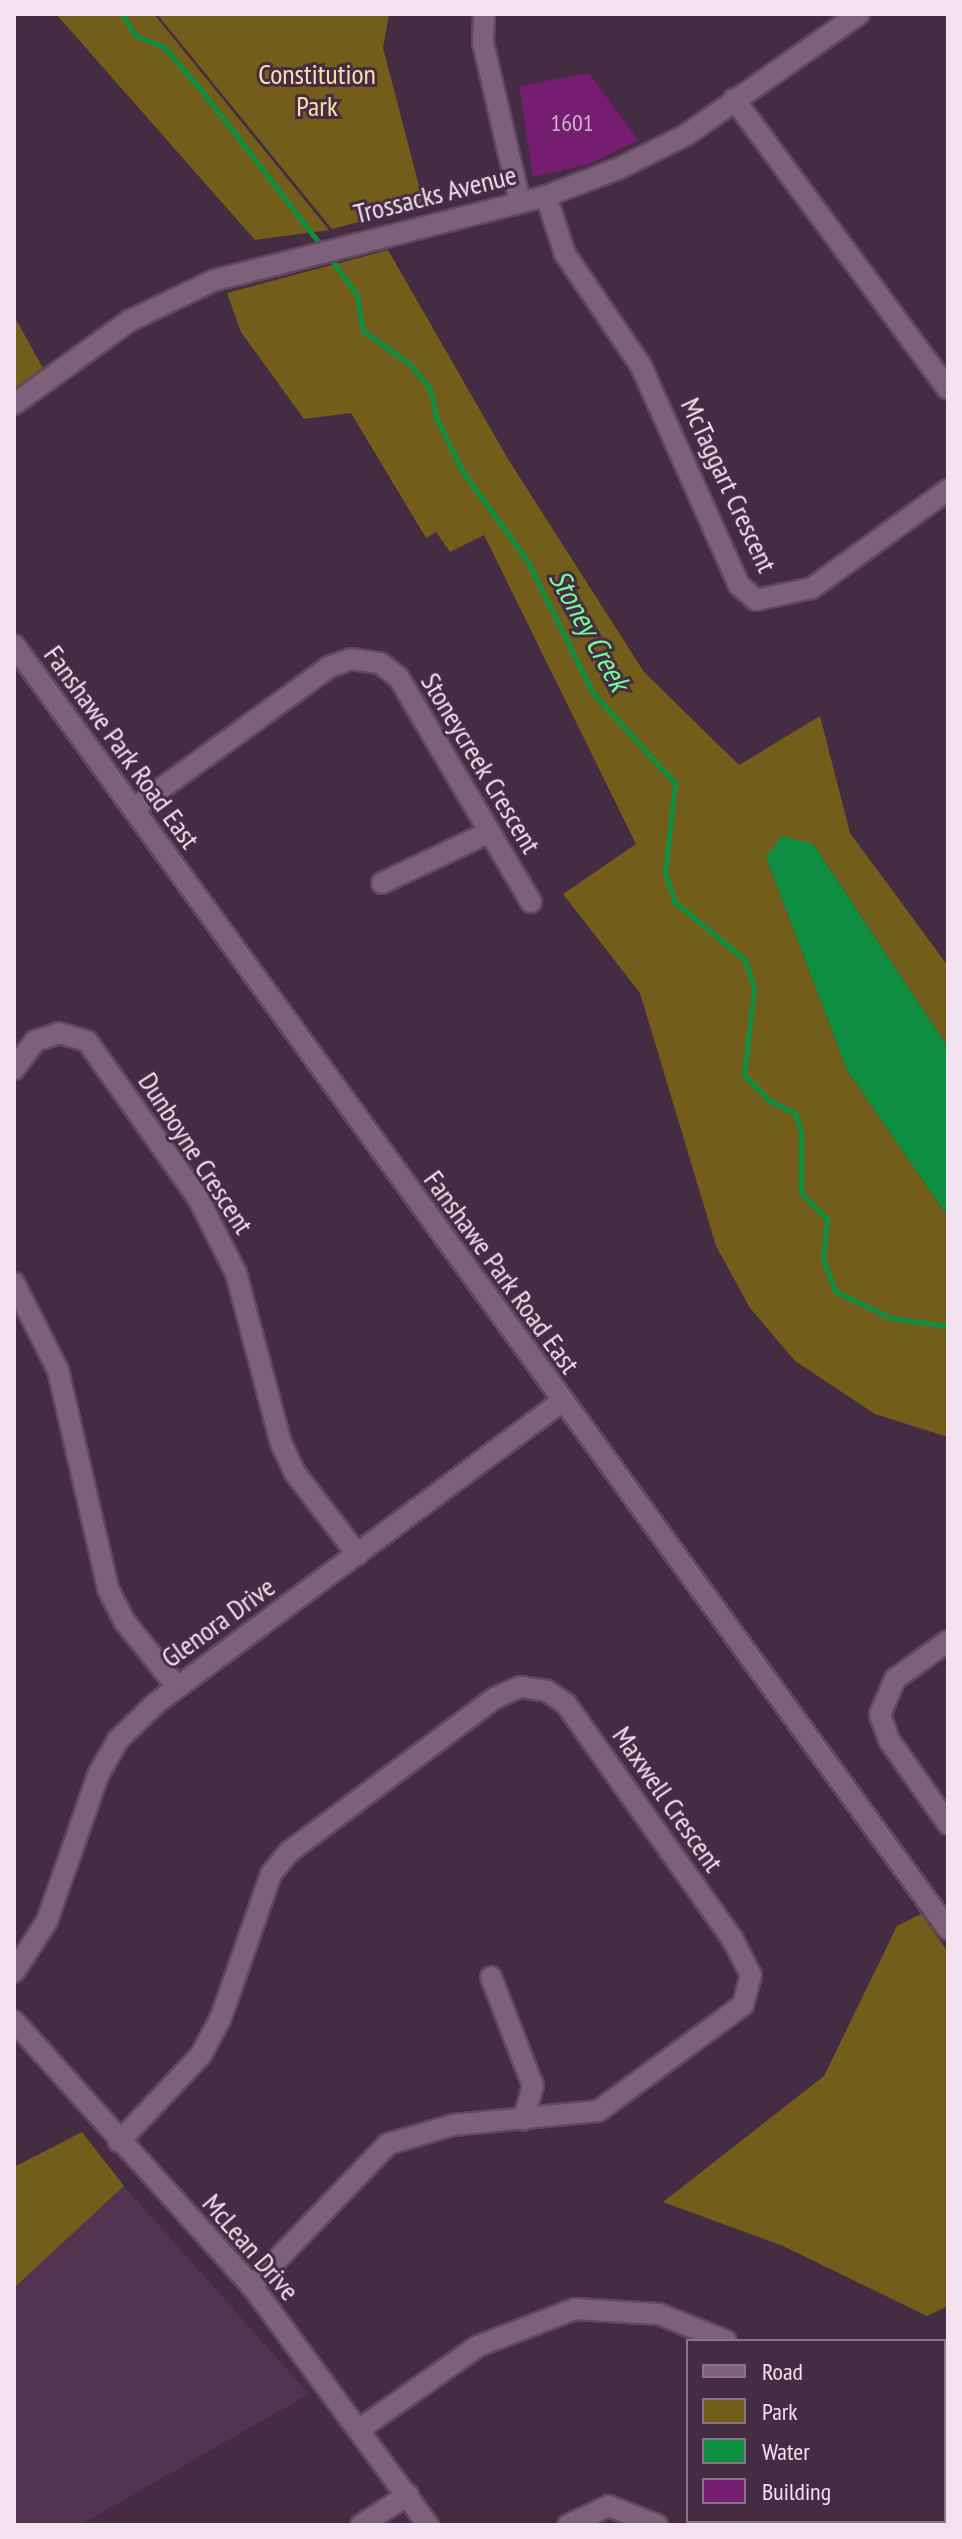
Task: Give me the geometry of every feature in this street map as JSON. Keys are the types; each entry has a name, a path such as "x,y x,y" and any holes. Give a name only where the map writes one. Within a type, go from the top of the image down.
{"street":[{"path":"484,14 483,43 520,202"},
{"name":"Trossacks Avenue","path":"14,404 159,304 286,260 546,196 673,141 859,14"},
{"path":"734,99 948,389"},
{"name":"McTaggart Crescent","path":"546,196 565,254 641,366 739,585 756,600 812,588 948,490"},
{"name":"Fanshawe Park Road East","path":"14,645 561,1402 948,1929"},
{"name":"Stoneycreek Crescent","path":"133,809 329,667 351,659 380,663 399,678 531,902"},
{"path":"382,883 490,832"},
{"name":"Dunboyne Crescent","path":"14,1069 35,1041 59,1033 87,1041 198,1198 236,1273 281,1443 295,1473 358,1555"},
{"path":"14,1283 58,1370 108,1589 125,1622 177,1687"},
{"name":"Glenora Drive","path":"14,1972 47,1921 98,1775 118,1740 177,1687 561,1402"},
{"path":"948,1641 895,1679 880,1715 889,1740 948,1824"},
{"name":"Maxwell Crescent","path":"119,2142 201,2055 220,2020 271,1874 289,1852 495,1698 520,1687 547,1691 566,1704 733,1940 751,1975 743,2005 598,2111 453,2125 388,2144 252,2286"},
{"path":"491,1977 533,2086 523,2120"},
{"name":"McLean Drive","path":"14,2021 119,2142 252,2286 361,2428 428,2525"},
{"path":"361,2428 478,2346 575,2309 659,2314 721,2339"},
{"path":"361,2525 408,2495"},
{"path":"568,2525 609,2506 657,2525"}],"shaded area":[{"path":"124,2186 309,2394 80,2525 14,2525 14,2288"}],"green space":[{"path":"56,14 154,14 329,230 255,240"},
{"name":"Constitution Park","path":"157,14 389,14 383,48 424,205 332,229"},
{"path":"388,250 508,459 644,672 739,765 820,716 850,833 948,966 948,1047 813,844 766,857 847,1070 948,1217 948,1437 875,1414 795,1361 750,1308 716,1246 640,993 563,894 636,844 484,535 450,552 436,532 426,538 351,413 304,419 241,332 227,293"},
{"path":"14,316 43,368 14,390"},
{"path":"921,1914 948,1952 948,2306 927,2316 783,2246 663,2202 824,2076 897,1926"},
{"path":"82,2132 124,2186 14,2288 14,2167"}],"water":[{"path":"782,836 813,844 948,1047 948,1217 847,1070 766,857"}],"building":[{"path":"589,73 638,140 590,164 533,177 519,86"}],"waterway":[{"name":"Stoney Creek","path":"122,14 136,36 164,47 202,91 322,247"},
{"name":"Stoney Creek","path":"328,255 357,295 363,331 410,364 430,389 436,417 463,472 527,560 593,693 675,783 665,872 675,902 745,960 754,988 744,1075 770,1101 795,1113 801,1132 801,1193 827,1219 823,1259 835,1291 891,1318 948,1326"}]}
